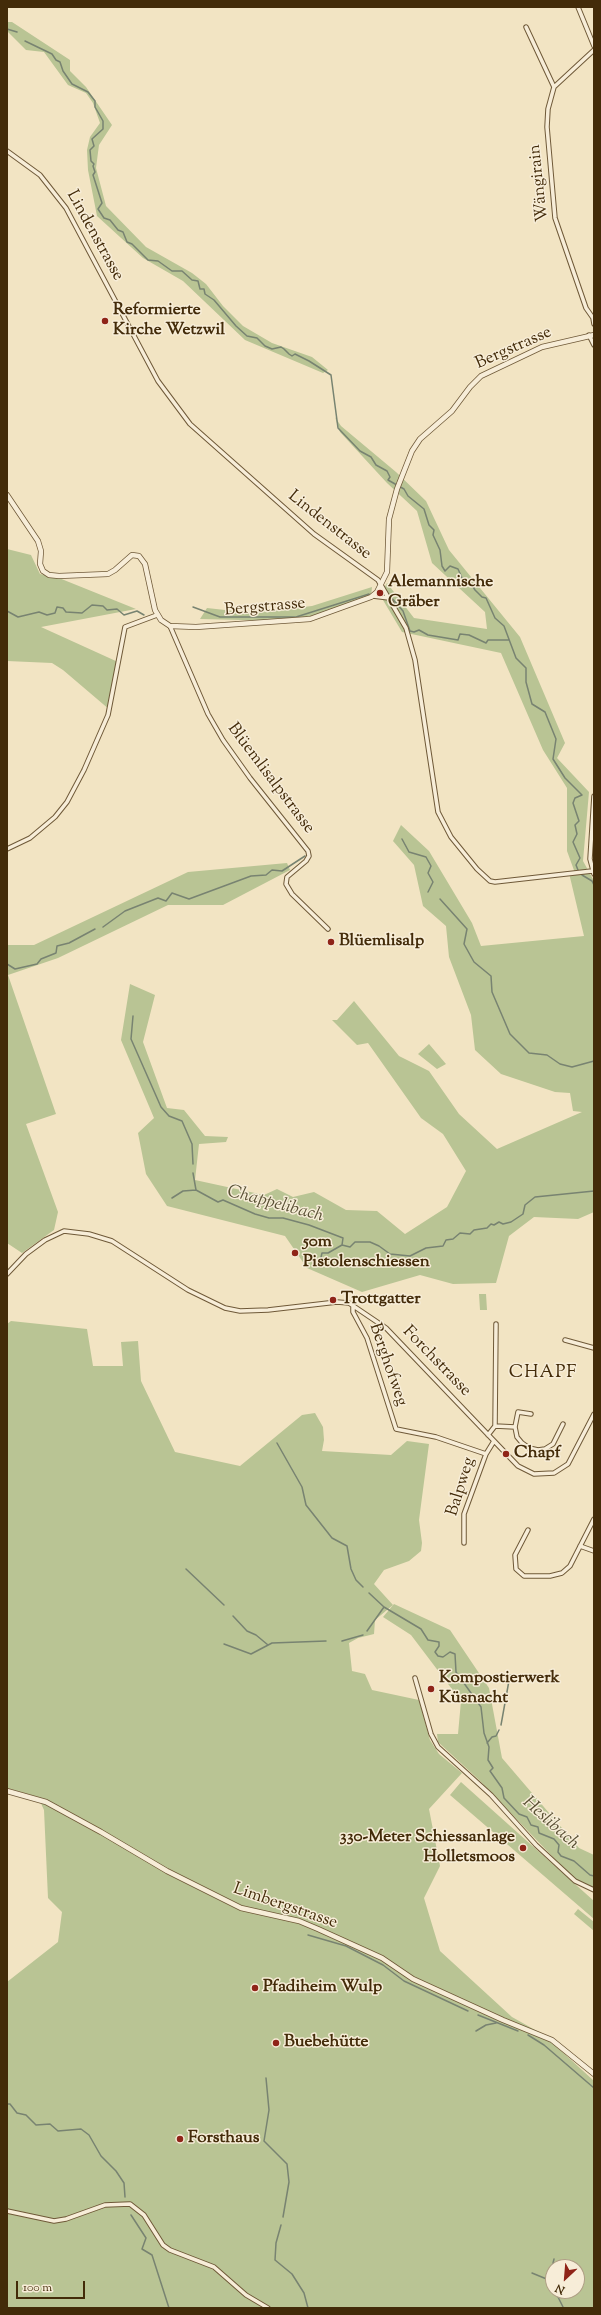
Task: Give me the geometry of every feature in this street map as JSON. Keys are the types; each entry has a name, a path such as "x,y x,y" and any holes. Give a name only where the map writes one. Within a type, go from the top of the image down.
{"street":[{"path":"578,7 594,46"},
{"path":"526,27 554,87 593,52"},
{"name":"Wängirain","path":"554,87 548,109 547,127 554,189 553,208 586,308 594,318 594,324"},
{"name":"Lindenstrasse","path":"7,151 40,175 66,208 158,381 190,424 314,534 378,580 406,628 415,660 438,812 451,837 490,881 593,873"},
{"path":"591,335 594,344"},
{"name":"Bergstrasse","path":"170,626 196,627 310,619 373,596 381,585 387,572 387,536 397,489 412,450 420,440 452,411 470,387 481,376 542,347 591,335"},
{"path":"7,495 38,541 43,571 49,575 59,576 108,574 115,570 132,555 139,556 145,564 157,615 170,626"},
{"path":"373,596 388,598"},
{"path":"7,849 30,838 55,817 66,802 84,770 108,716 125,627 157,615"},
{"name":"Blüemlisalpstrasse","path":"170,626 208,714 223,740 250,778 308,851 309,856 306,861 287,877 286,884 292,894 328,929"},
{"path":"593,873 590,859 594,796"},
{"name":"Forchstrasse","path":"7,1274 26,1254 45,1240 64,1231 72,1231 89,1234 112,1241 188,1290 225,1308 240,1311 268,1310 341,1302 353,1306 386,1328 488,1435 525,1471 539,1475 554,1473 570,1461 594,1414"},
{"name":"Berghofweg","path":"353,1306 354,1312 366,1338 394,1427 401,1430 436,1437 486,1454"},
{"path":"488,1435 495,1426 496,1324"},
{"path":"565,1340 594,1348"},
{"path":"531,1414 518,1412 515,1427 517,1437 529,1448 538,1450 545,1449 553,1444 563,1424"},
{"path":"495,1426 515,1427"},
{"name":"Balpweg","path":"464,1544 464,1514 486,1454 494,1441"},
{"path":"528,1530 514,1560 517,1571 524,1576 550,1576 562,1573 570,1566 594,1519"},
{"path":"580,1546 594,1551"},
{"path":"415,1678 431,1734 438,1747 491,1795 536,1845 575,1881 594,1890"},
{"name":"Limbergstrasse","path":"7,1790 46,1802 102,1832 167,1871 241,1908 299,1921 318,1929 382,1958 413,1979 482,2011 552,2040 594,2074"},
{"path":"7,2211 54,2221 66,2219 105,2206 130,2204 144,2215 163,2245 170,2250 214,2267 246,2295 268,2308"}],"green space":[{"path":"7,22 12,22 70,60 70,71 86,87 112,125 99,145 96,168 106,206 146,247 192,273 206,284 223,306 243,326 272,343 312,357 328,370 323,373 245,340 183,281 143,258 97,216 88,170 87,150 90,137 100,123 93,103 86,93 68,85 44,52 26,50 7,31"},
{"path":"335,417 341,426 396,472 426,501 449,550 520,637 565,743 557,758 589,792 583,861 594,881 594,1212 578,1219 534,1217 509,1236 496,1283 453,1284 420,1275 362,1292 307,1268 285,1236 167,1206 146,1174 138,1133 154,1118 121,1040 130,984 155,995 143,1042 167,1108 184,1110 205,1136 228,1137 226,1142 199,1144 195,1180 264,1195 277,1189 293,1197 314,1192 346,1210 377,1211 405,1234 447,1207 466,1171 443,1134 421,1118 368,1043 357,1045 332,1020 337,1020 354,1001 399,1056 429,1071 459,1114 497,1149 582,1112 573,1111 570,1093 555,1092 501,1074 475,1050 471,1015 449,957 446,926 423,906 414,865 393,841 401,825 429,851 472,923 481,946 584,936 569,873 575,873 567,851 567,788 543,750 501,653 402,632 380,595 387,583 414,618 487,629 485,612 432,563 417,511 387,483 340,432"},
{"path":"7,549 31,555 40,574 59,578 136,609 41,627 118,662 110,710 63,670 52,663 7,661"},
{"path":"372,587 371,597 324,614 286,621 200,619 207,608 252,613 312,606"},
{"path":"287,863 290,870 223,905 168,905 58,958 8,975 56,1114 26,1124 58,1212 54,1230 22,1253 7,1243 7,945 34,945 188,872"},
{"path":"429,1044 446,1064 437,1069 418,1054"},
{"path":"479,1294 486,1294 487,1310 480,1310"},
{"path":"11,1321 87,1329 93,1366 123,1366 121,1342 138,1341 141,1381 175,1452 240,1466 302,1415 315,1413 323,1427 324,1440 322,1451 391,1455 407,1441 429,1444 419,1520 422,1543 421,1551 409,1561 384,1570 374,1584 393,1605 375,1620 374,1634 358,1638 349,1643 352,1671 365,1674 372,1690 419,1700 430,1740 439,1754 462,1773 429,1809 440,1866 424,1898 440,1951 512,2017 544,2035 594,2081 594,2308 7,2308 7,1982 58,1942 62,1912 48,1898 44,1810 38,1797 7,1788 7,1324"},
{"path":"394,1604 450,1630 489,1688 502,1758 579,1848 594,1855 594,1888 574,1879 478,1779 438,1742 437,1734 458,1734 461,1701 411,1635 383,1617"},
{"name":"330-Meter Schiessanlage Holletsmoos","path":"461,1782 594,1901 594,1919 450,1795"},
{"path":"578,1909 594,1922 594,1931 574,1914"}],"waterway":[{"path":"7,29 17,32"},
{"path":"25,41 52,54 56,60 60,62 63,71 72,84 88,92 95,101 95,107 103,121 103,129 92,139 94,146 90,150 91,161 94,164 93,166 95,172 93,175 102,203 98,209 104,218 110,220 118,230 123,232 127,242 132,244 148,260 158,261 172,271 182,271 192,280 198,281 200,289 204,289 205,294 214,300 236,326 247,336 257,338 265,346 272,349 281,347 292,356 295,354 331,375 338,428 360,451 371,457 376,465 387,471 390,477 388,480 404,489 408,496 424,509 429,525 434,530 433,535 440,550 442,566 445,571 450,566 458,569 462,578 470,582 475,590 482,597 486,598 495,618 504,626 516,658 526,668 526,682 532,704 545,712 556,739 553,759 565,778 582,795 575,798 573,803 579,821 575,825 577,834 573,842 580,858 576,865 578,870"},
{"path":"193,607 220,617 296,617 369,594"},
{"path":"390,596 403,611 410,631 414,632 419,630 428,635 458,640 460,634 469,635 486,643 488,640 509,640"},
{"path":"7,611 18,617 39,612 47,615 55,613 57,607 63,608 66,612 82,613 92,605 103,606 107,610 117,609 124,615 137,611 144,615"},
{"path":"402,839 409,852 426,857 431,866 428,873 433,882 428,892"},
{"path":"103,927 125,911 158,898 166,901 172,893 189,899 251,876 266,875 272,870 282,871 305,856"},
{"path":"582,875 592,881 594,885"},
{"path":"440,899 467,929 464,944 474,962 491,976 492,992 510,1034 529,1053 547,1055 560,1064 572,1067 594,1061"},
{"path":"7,964 15,969 37,964 41,959 56,953 57,946 69,943 95,929"},
{"name":"Chappelibach","path":"133,1016 131,1039 161,1107 169,1116 182,1121 192,1144 193,1164"},
{"name":"Chappelibach","path":"193,1173 196,1190 218,1202 223,1200 255,1214 269,1218 283,1218 309,1225 343,1238 342,1245 350,1247 355,1242 370,1242 379,1246 390,1254 410,1256 426,1248 443,1246 446,1240 453,1239 460,1233 470,1234 474,1230 487,1228 491,1224 494,1225 499,1222 503,1224 511,1222 523,1214 525,1205 535,1197 594,1191"},
{"path":"172,1198 183,1191 196,1190"},
{"path":"319,1266 322,1253 328,1253 342,1245"},
{"name":"Heslibach","path":"277,1443 302,1487 306,1505 332,1538 347,1546 351,1569 356,1580 363,1587"},
{"path":"186,1569 224,1605"},
{"name":"Heslibach","path":"369,1593 384,1607 421,1629 428,1640 439,1642 439,1646 435,1652 438,1656 443,1657 450,1652 455,1654 456,1672 481,1707 484,1733 489,1747 488,1760 493,1768 490,1771 502,1788 504,1798 519,1814 527,1817 531,1825 538,1827 539,1833 554,1839 559,1845 558,1852 561,1856 574,1861 590,1875 594,1876"},
{"path":"367,1631 384,1607"},
{"path":"233,1616 247,1631 256,1635 268,1645"},
{"path":"342,1641 363,1635"},
{"path":"224,1644 251,1654 272,1643 326,1641"},
{"path":"501,1725 510,1675"},
{"path":"487,1743 492,1737 496,1736 499,1730"},
{"path":"308,1935 346,1946 383,1965 404,1981 468,2011"},
{"path":"478,2015 518,2031"},
{"path":"476,2031 486,2025 496,2023"},
{"path":"528,2035 544,2045 594,2088"},
{"path":"266,2078 269,2110 264,2141 287,2164 289,2182 283,2217"},
{"path":"7,2104 10,2104 17,2113 26,2115 36,2125 50,2124 58,2131 81,2129 89,2135 101,2156 116,2171 124,2183 125,2197"},
{"path":"131,2215 146,2238 142,2249 152,2255 169,2308"},
{"path":"281,2225 276,2243 275,2260 292,2274 304,2293 308,2308"},
{"path":"532,2273 545,2278"},
{"path":"559,2299 563,2307"}],"place":[{"name":"Reformierte Kirche Wetzwil","path":"105,321"},
{"name":"Alemannische Gräber","path":"380,593"},
{"name":"Blüemlisalp","path":"331,942"},
{"name":"50m Pistolenschiessen","path":"295,1253"},
{"name":"Trottgatter","path":"333,1300"},
{"name":"Chapf","path":"506,1454"},
{"name":"Kompostierwerk Küsnacht","path":"431,1689"},
{"name":"330-Meter Schiessanlage Holletsmoos","path":"523,1848"},
{"name":"Pfadiheim Wulp","path":"255,1988"},
{"name":"Buebehütte","path":"276,2043"},
{"name":"Forsthaus","path":"180,2139"}],"district":[{"name":"CHAPF","path":"543,1374"}]}
